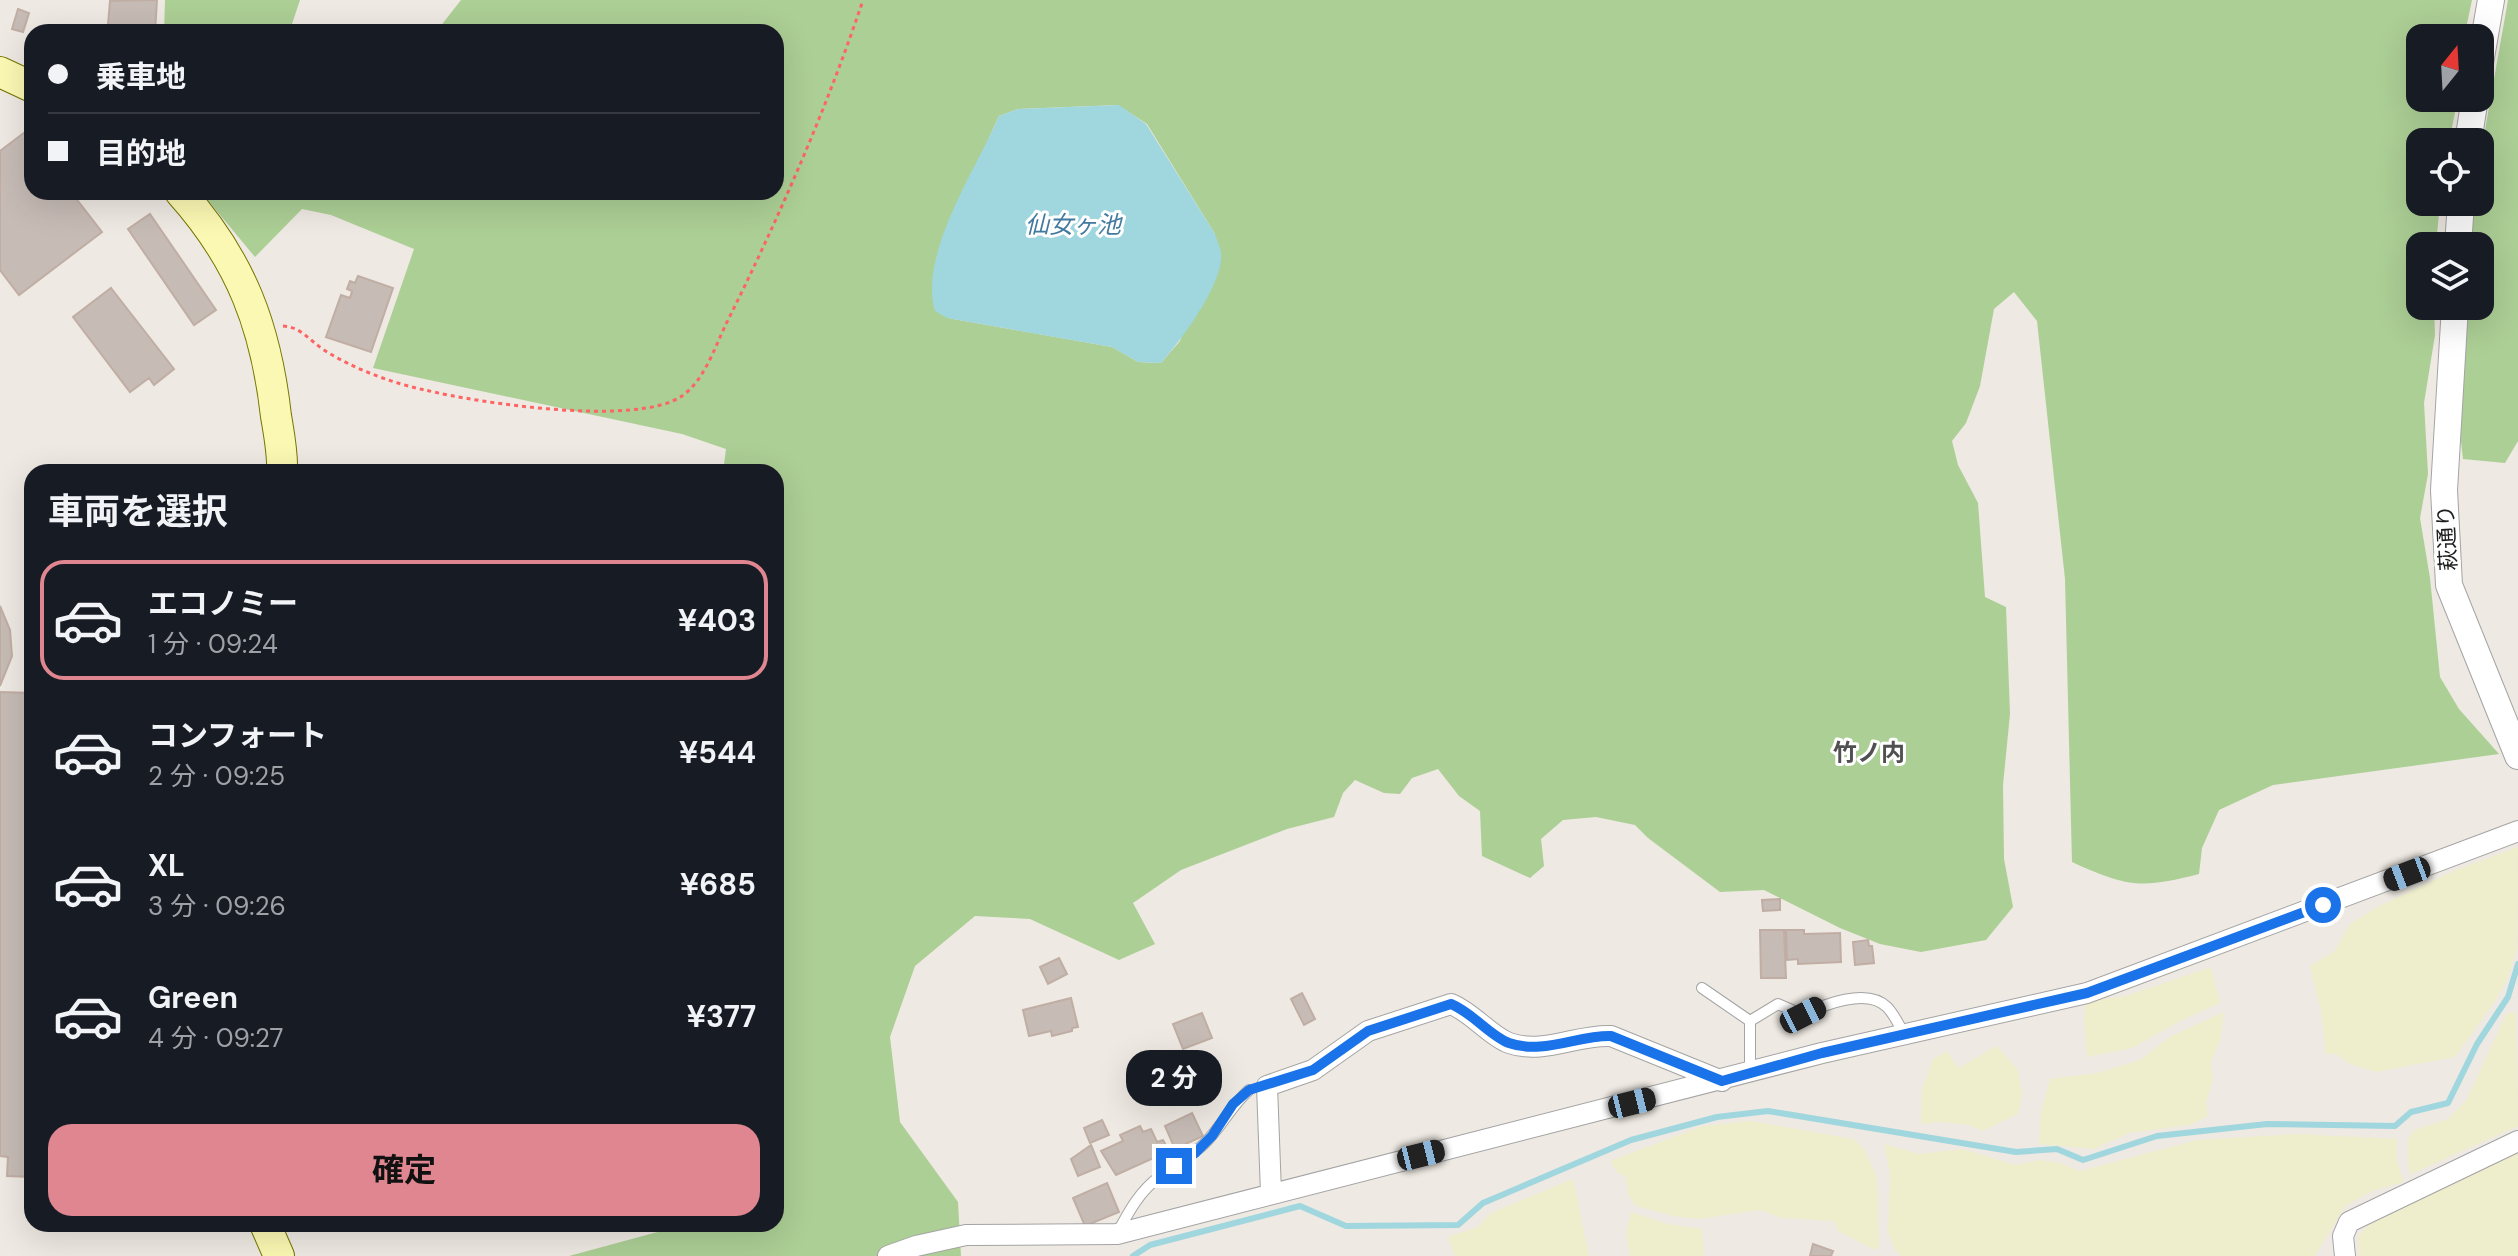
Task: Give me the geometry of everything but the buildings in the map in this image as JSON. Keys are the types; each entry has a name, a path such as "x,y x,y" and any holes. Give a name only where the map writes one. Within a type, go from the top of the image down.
{"main road":[{"path":"0,72 24,83"},
{"path":"186,200 232,261 261,331 272,384 281,464"},
{"path":"268,1232 279,1256"}],"street":[{"path":"2487,24 2491,0"},
{"name":"萩通り","path":"2454,320 2444,490 2449,585 2518,756"},
{"path":"888,1256 966,1235 1117,1234 1750,1072 2087,993 2518,831"},
{"path":"1271,1193 1258,1088 1313,1070 1368,1031 1451,1004 1467,1010 1508,1043 1562,1044 1598,1035 1611,1036 1722,1081"},
{"path":"2345,1256 2343,1236 2349,1222 2518,1141"}],"lane":[{"path":"1702,988 1750,1021"},
{"path":"1750,1021 1778,1004 1803,1015 1830,1001 1872,999 1886,1006 1904,1034"},
{"path":"1750,1021 1750,1072"},
{"path":"1117,1234 1140,1194 1157,1178 1195,1153 1217,1130 1233,1104 1258,1088"}],"path":[{"path":"784,196 843,61 863,0"},
{"path":"261,331 285,325 298,329 323,349 384,378 423,390 498,404 622,411 659,406 683,395 702,373 782,200"}],"green space":[{"path":"165,0 300,0 292,24 164,24"},
{"path":"461,0 2472,0 2467,24 2406,24 2406,112 2455,112 2452,128 2406,128 2406,216 2439,216 2437,232 2406,232 2406,320 2434,320 2424,403 2428,474 2420,518 2430,578 2440,677 2459,709 2499,754 2273,785 2219,810 2202,848 2199,874 2162,882 2134,883 2107,877 2072,862 2065,579 2037,321 2014,292 1994,309 1980,386 1966,423 1952,441 1958,465 1978,503 1985,597 2006,607 2010,714 2003,785 2004,859 2013,907 1986,940 1921,952 1880,944 1764,890 1720,892 1635,825 1596,817 1563,820 1541,839 1544,866 1530,878 1482,856 1480,811 1459,796 1438,769 1412,778 1400,794 1384,793 1355,780 1343,793 1334,817 1287,829 1181,870 1133,903 1155,944 1119,960 1030,919 975,916 915,966 890,1037 900,1122 958,1202 961,1256 569,1256 658,1232 784,1232 784,464 724,464 726,449 682,434 373,368 414,249 331,215 302,209 255,257 208,200 784,200 784,24 442,24","holes":["1118,105 1147,124 1215,234 1180,341 1161,363 1138,362 1112,347 948,318 988,140 999,116 1018,109"]},
{"path":"2508,0 2518,0 2518,441 2505,463 2463,459 2458,415 2465,364 2463,320 2494,320 2494,232 2467,232 2469,216 2494,216 2494,128 2485,128 2488,112 2494,112 2494,79"},
{"path":"2518,847 2517,948 2508,977 2495,1001 2455,1057 2376,1072 2350,1064 2336,1054 2326,1054 2321,1011 2310,966 2335,951 2350,924 2377,907 2456,870"},
{"path":"2211,967 2220,1003 2132,1048 2087,1057 2086,1001 2126,996"},
{"path":"2224,1012 2220,1040 2211,1062 2213,1080 2206,1102 2208,1116 2190,1125 2129,1133 2094,1149 2039,1144 2041,1112 2050,1079 2097,1073 2140,1060 2171,1036"},
{"path":"2516,1012 2518,1126 2411,1174 2408,1139 2414,1130 2448,1119 2466,1101 2507,1013"},
{"path":"1997,1046 2018,1070 2022,1095 2018,1114 1982,1131 1970,1125 1921,1124 1922,1089 1933,1059 1947,1051 1958,1068"},
{"path":"1751,1121 1853,1139 1864,1149 1877,1177 1879,1247 1875,1250 1838,1231 1834,1221 1781,1218 1760,1210 1698,1219 1636,1206 1628,1194 1626,1177 1617,1172 1610,1161 1703,1126"},
{"path":"2296,1134 2397,1139 2396,1156 2403,1182 2372,1191 2345,1206 2315,1256 1901,1256 1895,1250 1888,1232 1890,1174 1884,1144 1919,1154 1962,1149 2016,1165 2040,1160 2060,1163 2080,1171 2197,1140"},
{"path":"2518,1150 2518,1256 2359,1256 2358,1236 2373,1221"},
{"path":"1573,1179 1589,1256 1455,1256 1448,1237 1478,1227 1491,1213"},
{"path":"1631,1212 1667,1224 1702,1229 1704,1256 1630,1256 1626,1233"}],"water":[{"name":"仙女ヶ池","path":"1119,105 1146,124 1215,234 1221,252 1220,265 1209,295 1161,363 1138,362 1112,347 947,318 935,311 932,288 942,238 999,116 1018,109"}],"waterway":[{"path":"1133,1256 1150,1245 1300,1206 1346,1226 1458,1225 1483,1203 1631,1140 1717,1117 1768,1111 2016,1152 2057,1149 2083,1160 2157,1136 2267,1124 2395,1126 2411,1112 2448,1103 2477,1044 2508,997 2518,964"}],"district":[{"name":"竹ノ内","path":"1869,752"}],"route":[{"path":"1174,1166 1195,1153 1212,1136 1233,1104 1249,1090 1313,1070 1368,1031 1451,1004 1467,1010 1508,1043 1528,1046 1562,1044 1598,1035 1611,1036 1722,1081 1822,1053 2087,993 2323,905"}]}
